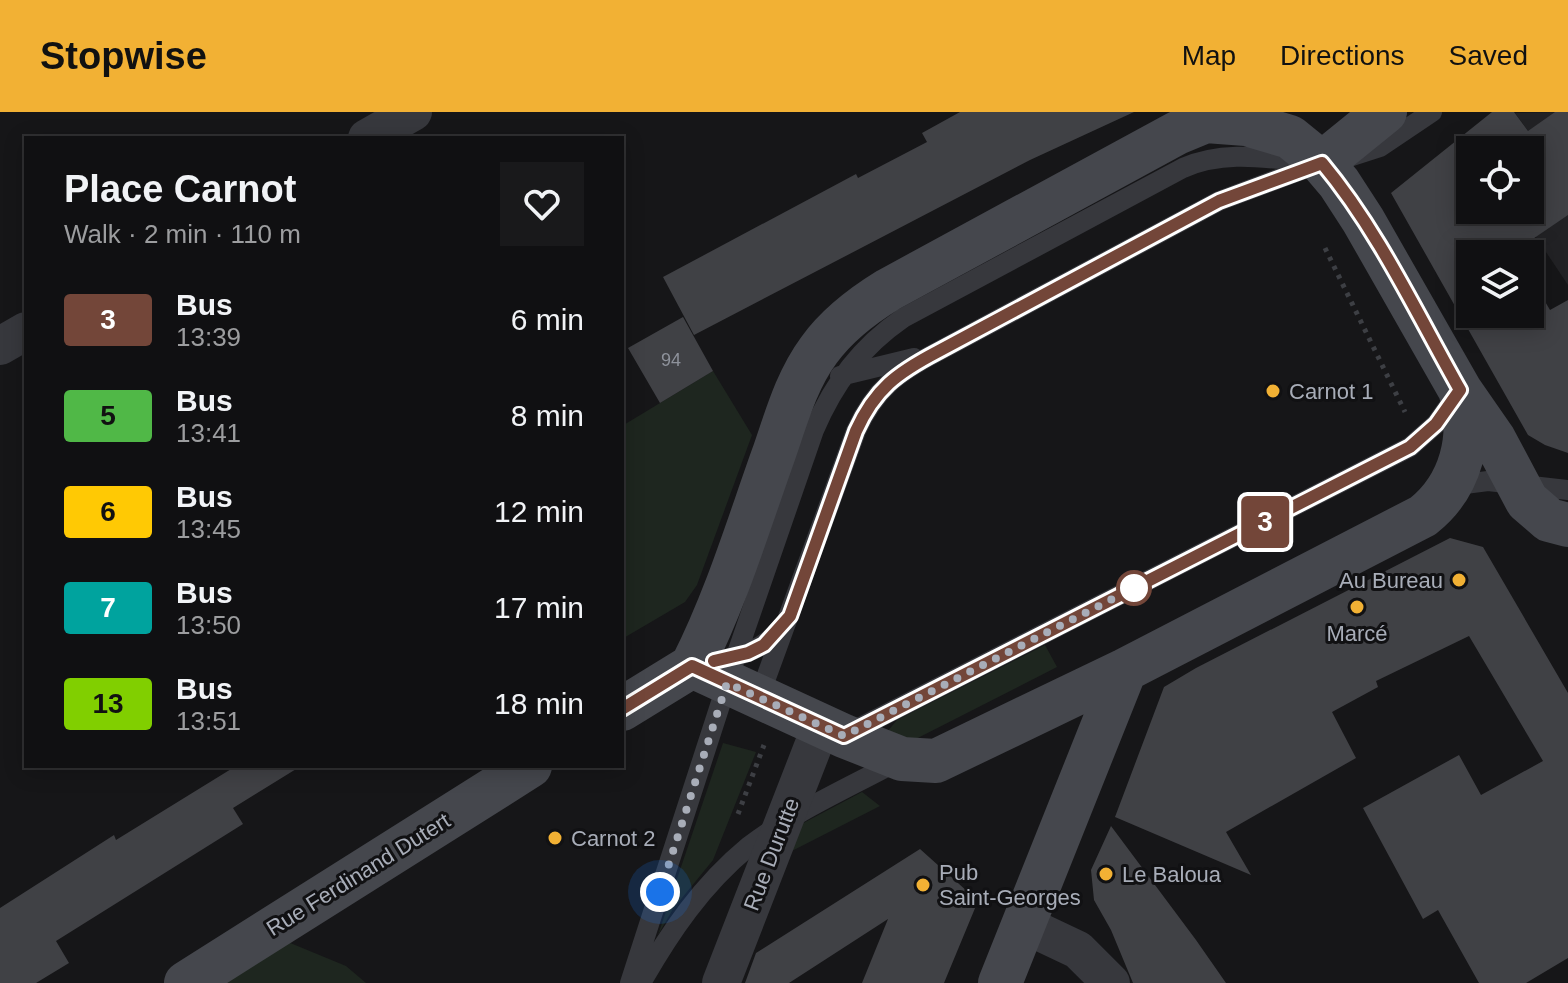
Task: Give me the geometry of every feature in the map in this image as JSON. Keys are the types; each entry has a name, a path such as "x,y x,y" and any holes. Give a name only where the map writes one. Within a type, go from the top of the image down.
{"street":[{"path":"371,136 413,112"},
{"path":"1322,163 1385,112"},
{"path":"729,676 724,593 797,388 819,349 852,315 888,290 1177,133 1206,121 1236,123 1264,120 1322,163 1339,183 1370,233 1460,390 1494,439 1527,501 1563,522"},
{"path":"0,346 24,332"},
{"path":"624,708 729,676 832,731 902,759 936,761 1125,670 1407,525 1435,506 1451,485 1462,456 1466,431 1460,390"},
{"path":"1000,983 1125,670"},
{"name":"Rue Durutte","path":"721,983 782,823 832,731"},
{"name":"Rue Ferdinand Dutert","path":"186,983 527,768"},
{"path":"1023,924 1078,950 1111,983"}],"lane":[{"path":"729,676 764,645 790,616 850,446 867,408 891,379 1219,201 1322,163 1380,147 1432,112"},
{"path":"630,983 729,676 814,430 842,376 869,345 903,318 1190,164 1222,156 1322,163"},
{"path":"797,388 937,352"},
{"path":"832,731 1410,447 1436,424 1460,390"},
{"path":"1411,500 1451,485 1517,482"},
{"path":"729,676 790,616"},
{"path":"641,983 666,939 694,902 742,853 782,823 1070,674"}],"path":[{"path":"1322,241 1410,423"}],"shaded area":[{"path":"1568,112 1568,285 1544,249 1544,240 1536,237 1533,224 1544,224 1544,172 1549,159 1544,152 1544,136 1532,136 1515,113"},
{"path":"713,371 752,435 697,585 685,602 624,638 624,425"},
{"path":"1045,645 1057,667 902,746 887,732 897,720"},
{"path":"723,743 756,752 713,860 673,909 658,935"},
{"path":"862,792 880,806 784,855 794,828"},
{"path":"283,940 346,966 366,983 219,983"}],"building":[{"path":"960,112 1134,112 1030,160 694,335 663,277 856,174 858,178 927,142 922,133"},
{"path":"1492,112 1514,112 1528,131 1555,112 1568,112 1568,215 1531,240 1456,240 1456,308 1391,193 1456,141 1456,224 1544,224 1544,136 1462,136"},
{"path":"1544,300 1550,310 1568,300 1568,453 1528,435 1467,328 1544,328"},
{"path":"683,317 713,371 660,403 628,348"},
{"path":"1450,538 1483,547 1568,693 1568,958 1526,983 1479,983 1438,910 1423,919 1363,808 1459,755 1481,795 1543,761 1469,636 1376,681 1378,687 1332,712 1356,758 1226,832 1251,875 1115,817 1164,687"},
{"path":"233,768 298,768 233,808 243,824 56,941 69,963 36,983 0,983 0,908 114,835 116,840"},
{"path":"1111,826 1226,983 1133,983 1111,930 1094,900 1091,870"},
{"path":"920,849 978,901 944,983 862,983 888,919 789,983 745,983 756,953"}],"bus line":[{"name":"3","path":"624,708 692,666 844,736 1410,447 1436,424 1460,390 1374,239 1339,183 1322,163 1240,191 891,379 867,408 856,431 790,616 778,633 764,645 748,653 714,661"}],"place":[{"name":"Carnot 1","path":"1273,391"},
{"name":"Au Bureau","path":"1459,580"},
{"name":"Marcé","path":"1357,607"},
{"name":"Carnot 2","path":"555,838"},
{"name":"Le Baloua","path":"1106,874"},
{"name":"Pub Saint-Georges","path":"923,885"}],"route":[{"path":"660,892 727,683 844,736 1134,588"}]}
